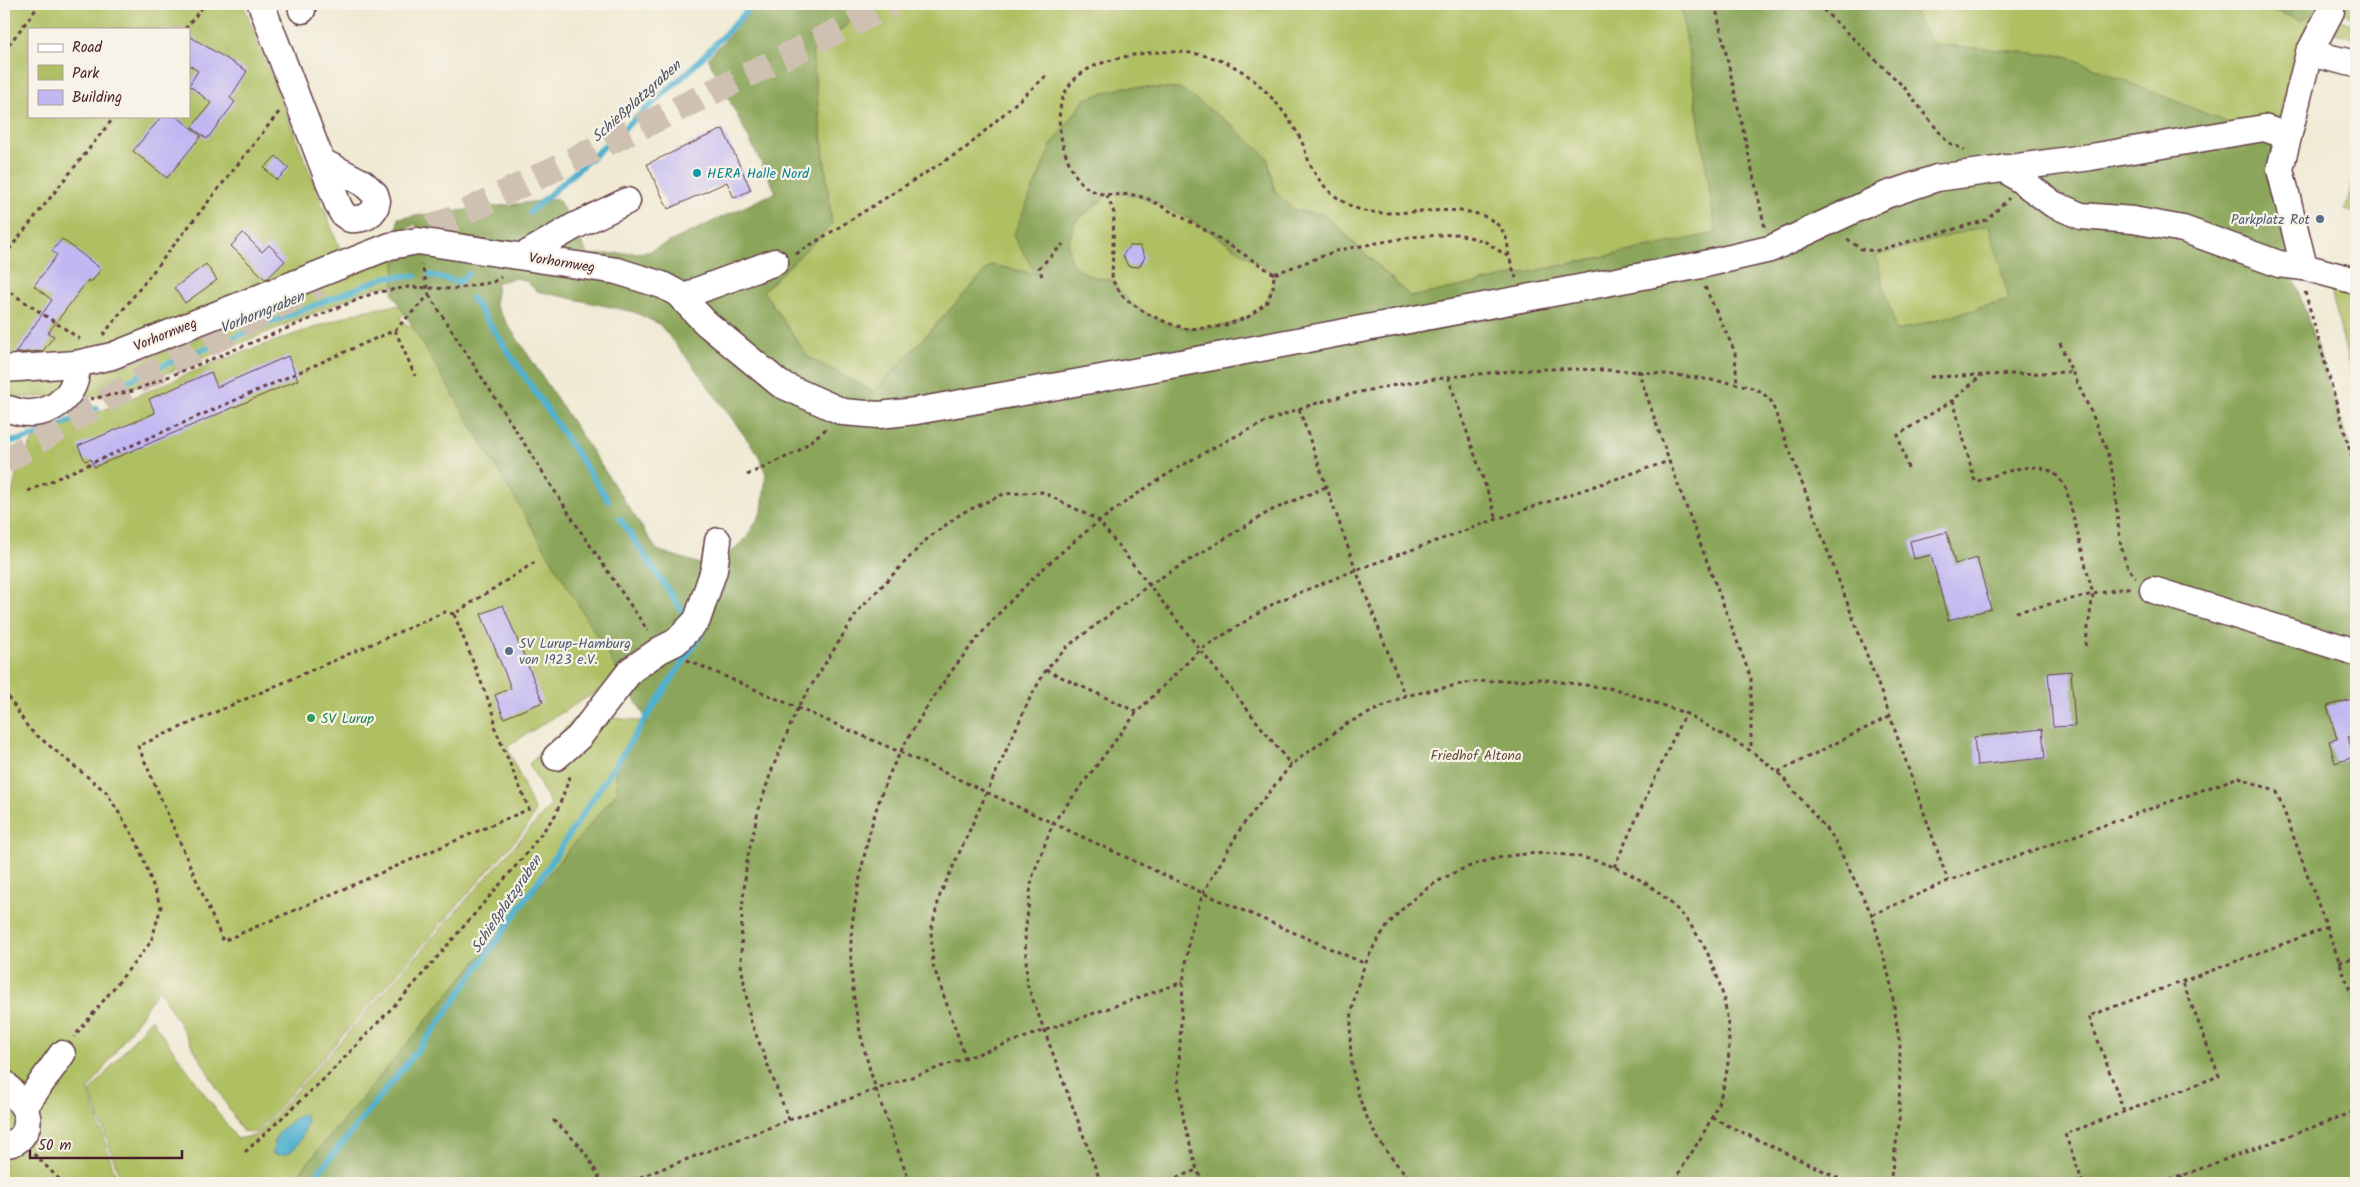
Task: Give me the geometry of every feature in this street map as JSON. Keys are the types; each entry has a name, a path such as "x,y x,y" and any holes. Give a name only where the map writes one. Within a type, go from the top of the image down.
{"street":[{"path":"262,4 321,160 363,183 375,194 378,201 376,208 364,218 377,251"},
{"path":"2304,267 2280,169 2309,54 2331,12"},
{"path":"2309,54 2356,64"},
{"name":"Vorhornweg","path":"4,369 88,357 377,251 402,243 424,242 523,256 638,276 662,285 684,299 706,323 780,384 843,412 879,415 916,411 1519,301 1696,266 1770,249 1832,222 1886,195 1937,178 2013,176 2092,157 2264,128 2288,136"},
{"path":"2013,176 2053,204 2081,216 2133,220 2183,229 2279,264 2304,267 2356,281"},
{"path":"523,256 573,227 627,201"},
{"path":"684,299 699,290 775,262"},
{"path":"4,408 24,413 45,412 64,399 88,357"},
{"path":"564,764 579,737 631,670 660,650 676,642 697,620 714,570 718,541"},
{"path":"2153,590 2356,652"},
{"path":"24,1108 62,1054"},
{"path":"4,1083 24,1108 28,1119 26,1129 12,1141"}],"path":[{"path":"4,51 40,4"},
{"path":"186,28 205,4"},
{"path":"1715,4 1770,249"},
{"path":"1817,4 1903,86 1947,142 1971,153"},
{"path":"1274,274 1197,224 1142,197 1126,194 1107,195 1091,190 1078,179 1062,143 1058,119 1063,93 1075,77 1092,66 1117,58 1141,54 1195,54 1223,61 1262,88 1286,114 1296,130 1310,164 1322,185 1339,199 1361,210 1384,214 1439,210 1469,212 1492,220 1505,235 1509,257 1516,274 1519,301"},
{"path":"775,262 785,260 825,238 967,147 1046,76"},
{"path":"4,288 88,357 295,92"},
{"path":"4,256 113,118"},
{"path":"1832,222 1841,234 1861,249 1875,251 1987,220 2013,176"},
{"path":"1107,195 1114,213 1112,280 1124,298 1160,320 1187,328 1204,328 1223,326 1248,318 1267,302 1273,288 1274,274"},
{"path":"1274,274 1339,250 1420,237 1458,234 1484,241 1509,257"},
{"path":"424,242 422,265 428,294 581,532 660,650"},
{"path":"1042,276 1039,268 1064,244"},
{"path":"1696,266 1735,352 1737,385"},
{"path":"2304,267 2304,288 2356,472"},
{"path":"64,399 98,399 133,391 374,293 398,288 426,286 453,289 493,282 505,275"},
{"path":"28,491 395,330 428,294"},
{"path":"395,330 415,376"},
{"path":"2060,343 2070,372 2107,448 2114,480 2123,553 2132,574 2153,590"},
{"path":"910,1183 863,1051 853,1000 850,952 855,904 868,837 881,796 900,752 955,666 993,619 1037,574 1098,520 1154,482 1225,441 1299,409 1373,388 1448,377 1547,368 1638,370 1758,390 1771,401 1890,716 1948,881"},
{"path":"1638,370 1669,462 1751,678 1750,751"},
{"path":"1930,377 2070,372"},
{"path":"1908,468 1898,435 1953,400 1982,375"},
{"path":"1448,377 1497,519"},
{"path":"1953,400 1975,482 2025,468 2041,468 2056,475 2066,488 2093,594 2085,648"},
{"path":"1299,409 1356,570 1405,696"},
{"path":"747,475 797,452 824,431 843,412"},
{"path":"1101,1183 1027,984 1025,934 1032,878 1053,823 1138,712 1200,650 1276,602 1356,570 1497,519 1669,462"},
{"path":"966,1059 933,965 931,931 940,895 1030,698 1046,670 1068,646 1150,585 1270,511 1326,487"},
{"path":"789,1120 750,1019 741,964 742,910 747,860 758,812 771,772 798,707 858,611 928,538 962,513 1004,494 1042,492 1098,520 1291,765"},
{"path":"454,614 494,717 494,726 529,809 222,940 138,746 445,612 454,614 535,562"},
{"path":"2016,612 2128,587 2153,590"},
{"path":"689,662 900,752 1203,893 1366,964"},
{"path":"1046,670 1138,712"},
{"path":"1204,1183 1197,1170 1184,1122 1178,1082 1183,982 1191,930 1203,893 1242,826 1291,765 1346,724 1405,696 1471,682 1539,679 1615,689 1685,714 1750,751 1778,772 1833,837 1872,915 1890,980 1900,1046 1898,1124 1890,1183"},
{"path":"4,690 29,728 106,792 136,842 160,908 151,942 62,1054"},
{"path":"1614,867 1685,714"},
{"path":"1778,772 1890,716"},
{"path":"245,1152 282,1115 326,1076 409,990 520,861 556,814 564,764"},
{"path":"1872,915 1948,881 2240,777 2277,792 2356,1007"},
{"path":"1415,1183 1386,1152 1373,1131 1355,1085 1350,1052 1352,1012 1366,964 1378,942 1409,904 1435,883 1469,866 1495,857 1545,852 1570,854 1614,867 1646,885 1677,911 1706,951 1717,974 1724,997 1729,1046 1721,1095 1712,1118 1679,1173 1677,1183"},
{"path":"2124,1111 2089,1016 2326,928"},
{"path":"2339,962 2356,957"},
{"path":"2083,1183 2064,1134 2219,1076 2182,980"},
{"path":"625,1183 789,1120 1183,982"},
{"path":"2162,1183 2356,1111"},
{"path":"1712,1118 1849,1183"},
{"path":"553,1120 574,1139 592,1160 601,1183"},
{"path":"12,1141 63,1183"},
{"path":"1161,1183 1197,1170"},
{"path":"2181,1176 2183,1183"}],"green space":[{"path":"4,4 243,4 344,259 92,358 4,363"},
{"name":"Friedhof Altona","path":"758,4 872,4 812,53 832,225 763,291 808,357 874,392 991,265 1036,274 1013,236 1051,146 1085,99 1124,87 1181,89 1230,124 1267,157 1275,191 1294,210 1324,215 1411,297 1716,233 1681,4 1910,4 1932,44 2066,56 2272,141 2295,281 2350,447 2356,474 2356,1183 291,1183 618,791 614,763 648,722 393,294 398,218 558,199 588,255 648,252 776,192 708,58","holes":["1126,194 1145,199 1184,216 1274,274 1273,284 1267,300 1248,317 1236,322 1208,328 1180,327 1168,324 1143,312 1123,294 1112,280 1092,277 1078,269 1071,262 1068,243 1075,222 1107,195","1989,225 2009,300 1896,331 1876,256","517,278 526,281 537,291 634,312 659,324 688,359 758,454 766,474 762,511 747,537 727,556 700,564 657,550 495,305 497,282"]},
{"path":"872,4 1681,4 1716,233 1411,297 1325,215 1294,210 1275,191 1267,157 1230,124 1181,89 1124,87 1036,274 991,265 874,392 808,357 763,291 832,225 812,53"},
{"path":"1910,4 2255,4 2301,20 2327,6 2341,4 2356,7 2356,19 2333,9 2330,14 2345,22 2356,25 2356,38 2306,26 2272,141 2066,56 1932,44"},
{"path":"2255,4 2328,4 2302,20"},
{"path":"2356,167 2356,213 2345,210"},
{"path":"1126,194 1145,199 1183,216 1222,239 1274,274 1273,284 1267,300 1249,317 1236,322 1207,328 1180,327 1168,324 1143,312 1129,301 1111,280 1092,277 1078,270 1071,262 1068,243 1075,222 1107,195"},
{"path":"1989,225 2010,300 1896,331 1875,256"},
{"path":"396,257 394,285 375,288 133,387 100,397 4,397 4,379 98,372 145,359"},
{"path":"2330,286 2356,293 2356,395"},
{"name":"SV Lurup","path":"400,305 405,312 400,319 409,326 412,323 631,660 609,684 507,746 535,812 527,827 256,1133 242,1131 159,989 88,1091 118,1183 4,1183 4,535 17,470 33,440 216,362 361,311"},
{"path":"580,714 648,722 614,763 618,791 291,1183 122,1183 90,1092 151,1019 237,1139 257,1135 551,805 529,764"}],"water":[{"path":"300,1115 305,1115 307,1122 303,1135 296,1147 286,1154 273,1154 277,1135"}],"building":[{"path":"190,37 247,71 230,98 235,102 207,139 192,127 211,103 190,86 198,71 190,66"},
{"path":"160,118 178,118 201,136 167,178 133,151"},
{"name":"HERA Halle Nord","path":"723,129 751,190 734,198 727,182 668,209 647,164"},
{"path":"276,156 289,168 277,180 264,168"},
{"path":"243,233 262,252 269,245 285,261 268,278 265,279 231,246"},
{"path":"62,239 101,269 93,280 90,282 88,280 48,333 54,336 43,351 15,353 52,300 34,286 57,255 52,251"},
{"path":"1129,246 1140,246 1145,257 1139,267 1128,266 1123,255"},
{"path":"206,264 217,280 185,303 174,288"},
{"path":"288,356 298,380 94,467 91,459 85,461 78,446 155,413 149,399 211,372 217,387"},
{"path":"1947,532 1955,564 1977,558 1991,609 1948,620 1931,555 1914,559 1910,541"},
{"name":"SV Lurup-Hamburg von 1923 e.V.","path":"503,605 543,702 504,718 495,695 511,688 481,614"},
{"path":"2071,671 2075,726 2053,727 2048,673"},
{"path":"2356,698 2356,735 2348,737 2354,757 2335,763 2329,741 2337,739 2327,706"},
{"path":"2042,729 2045,758 1977,765 1974,737"}],"waterway":[{"name":"Schießplatzgraben","path":"530,212 688,72 754,4"},
{"name":"Vorhorngraben","path":"430,275 459,282 468,274"},
{"name":"Vorhorngraben","path":"122,385 139,375 386,277 415,276"},
{"name":"Schießplatzgraben","path":"472,298 608,500"},
{"name":"Vorhorngraben","path":"4,442 16,441 40,434 97,408"},
{"name":"Schießplatzgraben","path":"620,519 689,621"},
{"name":"Schießplatzgraben","path":"310,1183 434,1030 546,870 702,633 698,630"}],"tunnel":[{"path":"396,246 893,4"},
{"path":"4,462 127,387 319,284"}],"place":[{"name":"HERA Halle Nord","path":"697,173"},
{"name":"Parkplatz Rot","path":"2320,219"},
{"name":"SV Lurup-Hamburg von 1923 e.V.","path":"509,651"},
{"name":"SV Lurup","path":"311,718"}]}
